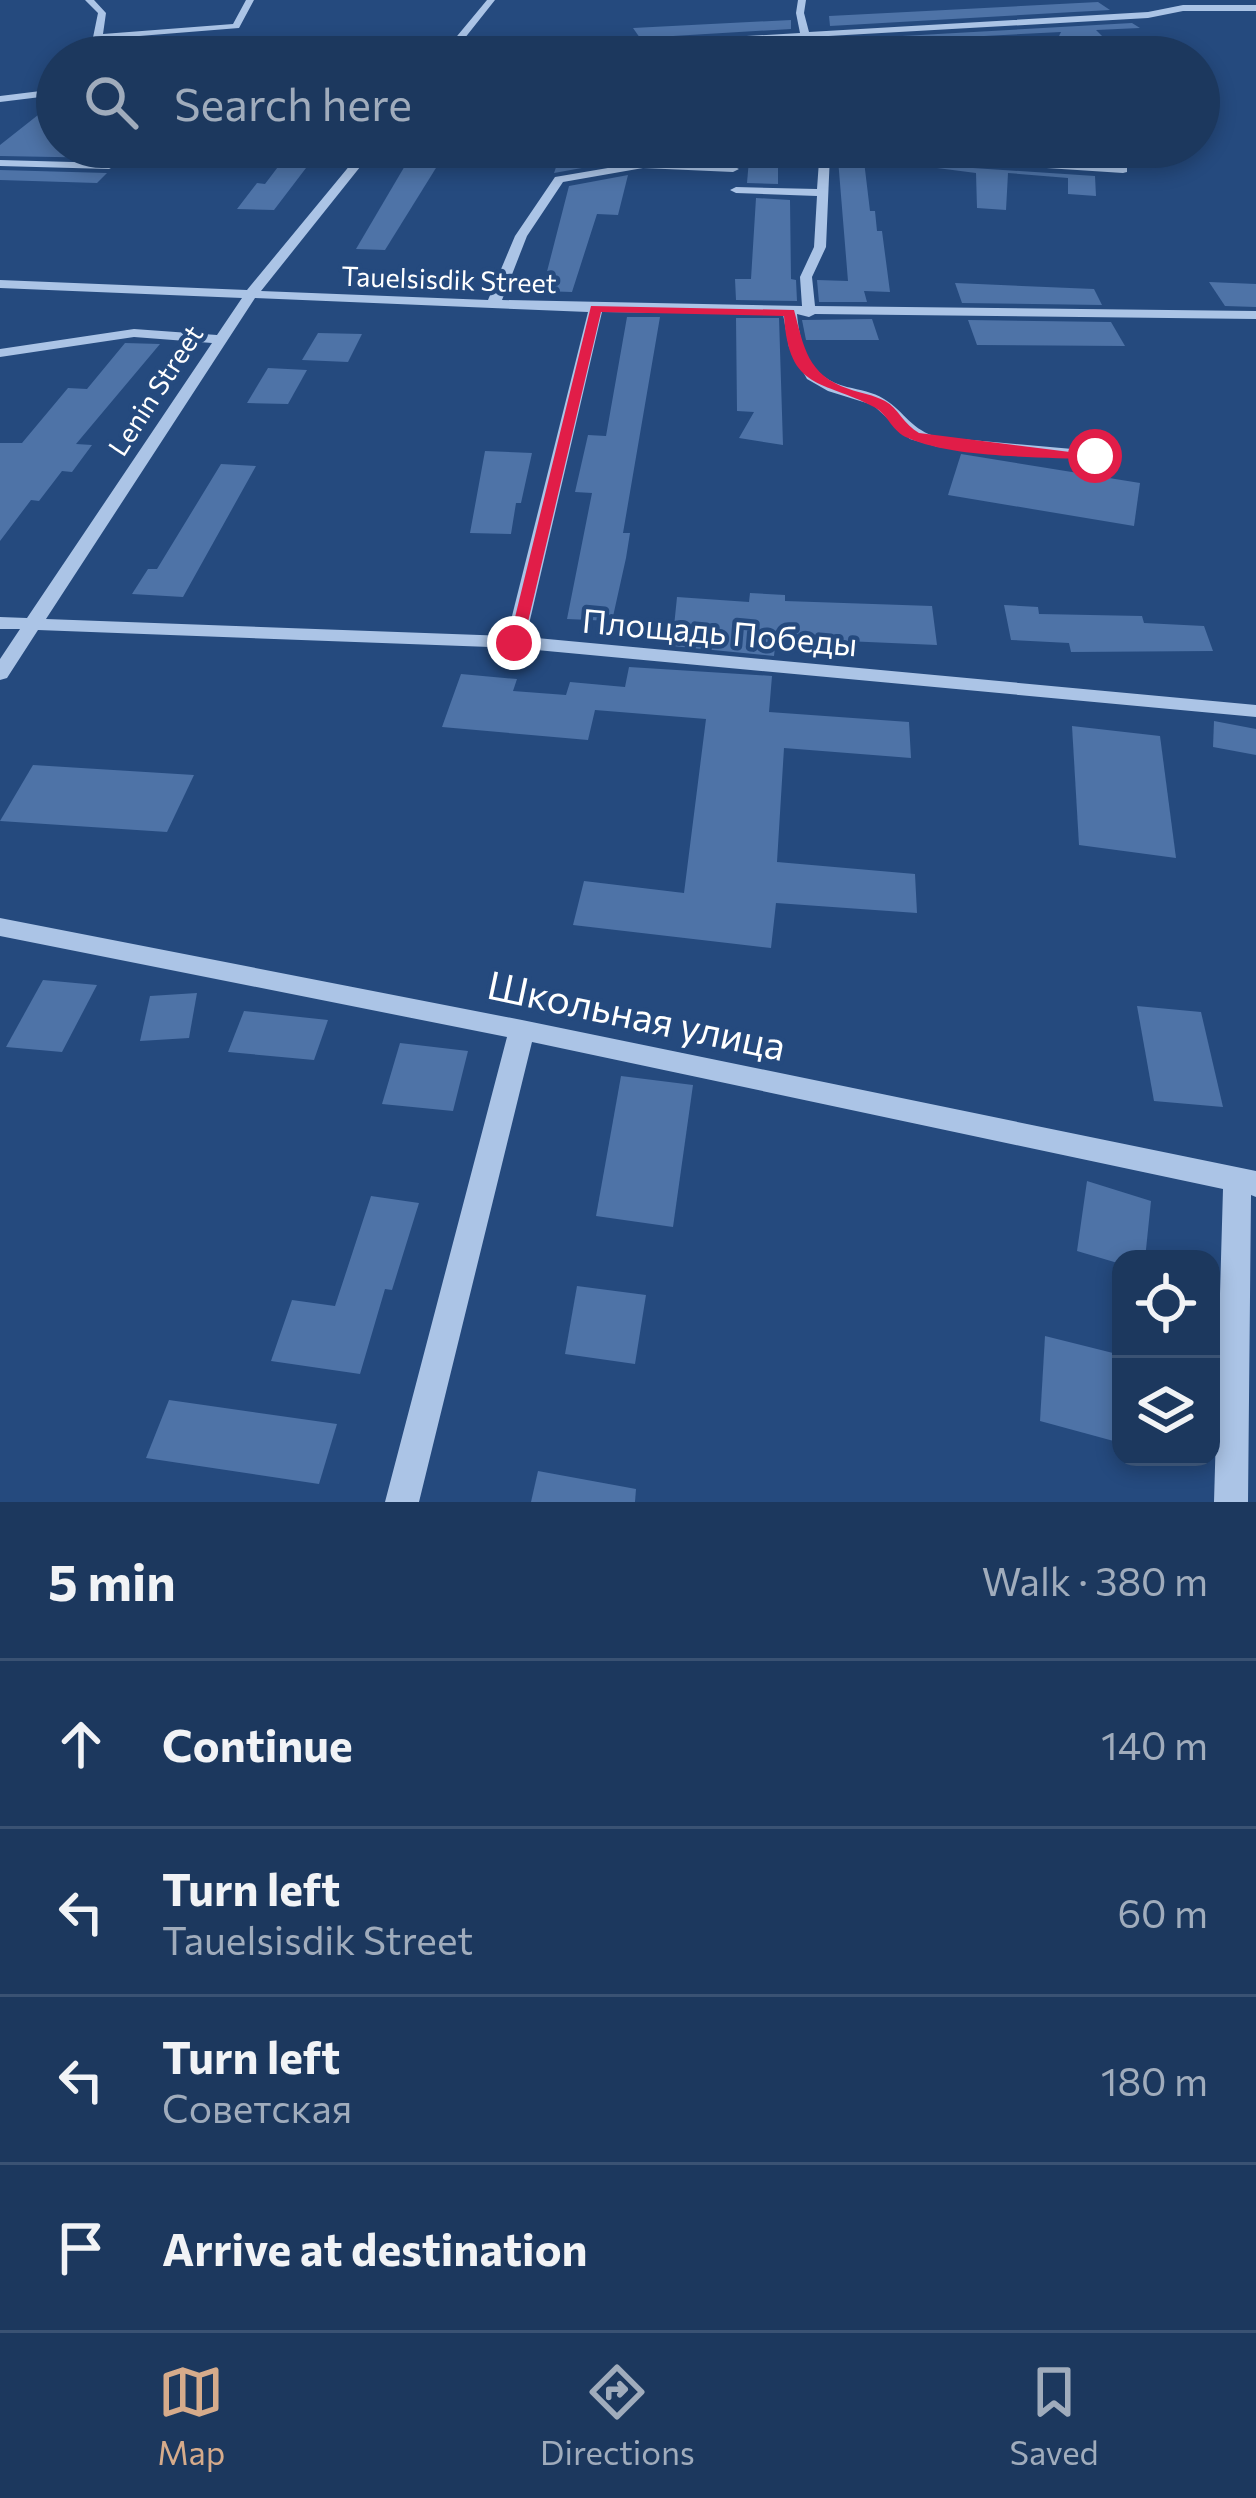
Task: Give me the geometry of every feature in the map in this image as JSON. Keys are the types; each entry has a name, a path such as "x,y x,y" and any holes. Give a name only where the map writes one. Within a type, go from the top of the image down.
{"street":[{"path":"89,0 103,13 98,36"},
{"path":"111,36 236,26 250,0"},
{"path":"461,36 491,0"},
{"path":"802,0 805,34"},
{"path":"772,36 1148,15 1183,8 1256,8"},
{"path":"0,99 36,95"},
{"path":"0,163 36,164"},
{"name":"Lenin Street","path":"0,674 250,295 354,168"},
{"path":"493,305 521,236 560,179 626,168"},
{"path":"711,168 733,169"},
{"path":"809,313 806,277 820,247 824,168"},
{"path":"1065,168 1070,181"},
{"path":"1104,168 1124,170"},
{"path":"736,190 823,193"},
{"name":"Tauelsisdik Street","path":"0,284 596,308 1256,315"},
{"path":"514,643 596,308"},
{"path":"790,312 792,340 810,374 825,385 883,405 914,436 1095,456"},
{"path":"0,353 134,334 221,339"},
{"name":"Площадь Победы","path":"0,623 514,643 1256,711"},
{"name":"Школьная улица","path":"0,927 522,1030 1247,1182"},
{"path":"402,1502 522,1030"},
{"path":"1231,1502 1247,1182"}],"building":[{"path":"1098,2 1110,10 830,26 829,16"},
{"path":"791,20 791,29 674,36 639,36 633,28"},
{"path":"1132,23 1140,28 1096,30 1102,36 1059,36 1061,32 902,36"},
{"path":"36,117 36,157 0,156 0,145"},
{"path":"277,168 306,168 274,210 237,209 257,183 265,184"},
{"path":"404,168 436,168 385,250 356,249"},
{"path":"748,168 778,168 778,184 747,183"},
{"path":"839,168 865,168 870,211 875,211 877,231 882,231 890,292 864,291 867,302 819,302 817,280 848,281"},
{"path":"937,168 1095,176 1096,196 1068,194 1068,178 1008,173 1006,210 977,208 976,173"},
{"path":"0,170 107,173 97,183 0,180"},
{"path":"628,175 618,215 597,214 572,292 542,291 569,186"},
{"path":"756,198 790,200 791,279 796,280 797,301 736,300 735,279 751,279"},
{"path":"1209,282 1256,284 1256,307 1225,306"},
{"path":"955,283 1094,289 1102,305 962,303"},
{"path":"627,317 660,317 623,533 630,533 626,558 612,621 567,619 592,493 575,492 588,435 606,436"},
{"path":"736,318 779,318 783,445 739,438 754,412 737,411"},
{"path":"872,319 879,340 806,340 802,320"},
{"path":"968,320 1111,322 1125,346 977,345"},
{"path":"318,333 362,334 348,362 302,360"},
{"path":"125,343 160,344 76,444 92,445 72,472 62,471 39,501 31,500 0,541 0,443 22,443 68,388 87,389"},
{"path":"268,368 307,370 288,404 247,403"},
{"path":"485,451 532,453 511,534 470,533"},
{"path":"961,454 1140,483 1134,526 948,495"},
{"path":"221,464 256,466 183,597 132,594 148,569 157,569"},
{"path":"750,593 785,595 785,601 932,606 937,645 776,638 774,656 672,646 677,597 749,602"},
{"path":"1004,605 1038,607 1039,614 1142,616 1144,623 1204,626 1213,651 1071,652 1069,643 1011,640"},
{"path":"629,667 772,676 769,712 909,722 911,758 784,748 777,862 915,874 917,913 776,903 771,948 573,925 584,881 684,893 706,719 595,710 588,740 442,727 461,674 517,679 513,691 566,695 570,682 625,687"},
{"path":"1214,721 1256,729 1256,755 1213,747"},
{"path":"1072,726 1160,736 1176,858 1079,845"},
{"path":"33,765 194,775 167,832 0,821"},
{"path":"43,980 97,985 62,1052 6,1047"},
{"path":"197,993 189,1038 140,1041 150,996"},
{"path":"1137,1006 1201,1012 1223,1107 1154,1101"},
{"path":"244,1011 328,1020 314,1060 228,1052"},
{"path":"400,1043 468,1051 453,1111 382,1104"},
{"path":"621,1076 693,1085 673,1227 596,1216"},
{"path":"1087,1181 1151,1201 1146,1250 1112,1250 1112,1261 1077,1251"},
{"path":"371,1196 419,1203 392,1290 385,1289 360,1374 271,1361 292,1300 335,1306"},
{"path":"577,1286 646,1295 635,1364 565,1354"},
{"path":"1045,1336 1112,1353 1112,1441 1040,1421"},
{"path":"169,1400 337,1424 319,1484 146,1458"},
{"path":"538,1471 636,1489 635,1502 531,1502"}],"route":[{"path":"514,643 596,308 790,312 796,353 818,382 883,405 914,436 1095,456"}]}
